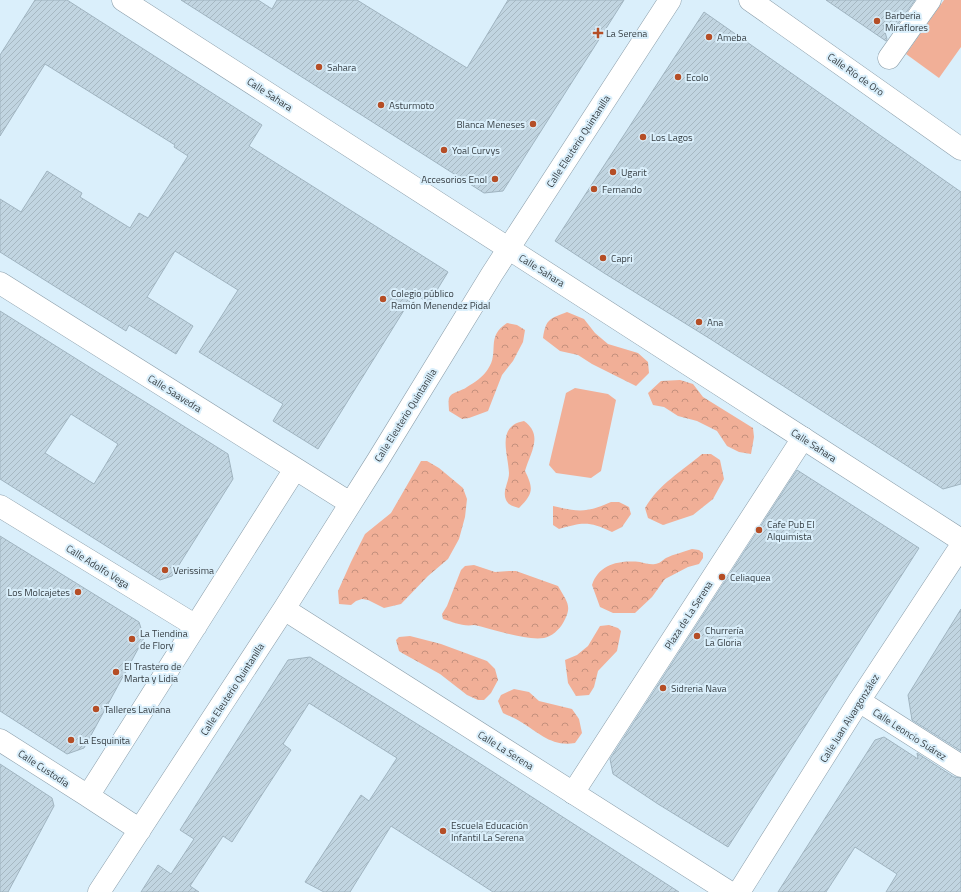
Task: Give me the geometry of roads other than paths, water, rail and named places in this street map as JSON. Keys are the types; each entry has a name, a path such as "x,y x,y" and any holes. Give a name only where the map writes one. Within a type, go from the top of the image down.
{"street":[{"name":"Calle Sahara","path":"123,0 961,540"},
{"name":"Calle Eleuterio Quintanilla","path":"99,892 284,609 508,249 670,0"},
{"name":"Calle Río de Oro","path":"750,0 961,149"},
{"path":"889,58 930,0"},
{"name":"Calle Saavedra","path":"0,283 350,504"},
{"name":"Plaza de La Serena","path":"573,793 804,438"},
{"path":"140,830 88,796 295,469"},
{"name":"Calle Adolfo Vega","path":"0,506 196,626"},
{"name":"Calle Juan Alvargonzález","path":"739,892 860,701 961,546"},
{"name":"Calle La Serena","path":"284,609 728,892"},
{"name":"Calle Leoncio Suárez","path":"860,701 961,766"},
{"name":"Calle Custodia","path":"0,740 88,796"}],"place":[{"name":"Barberia Miraflores","path":"877,21"},
{"name":"La Serena","path":"598,33"},
{"name":"Ameba","path":"709,37"},
{"name":"Sahara","path":"319,67"},
{"name":"Ecolo","path":"678,77"},
{"name":"Asturmoto","path":"381,105"},
{"name":"Blanca Meneses","path":"533,124"},
{"name":"Los Lagos","path":"643,137"},
{"name":"Yoal Curvys","path":"444,150"},
{"name":"Ugarit","path":"613,172"},
{"name":"Accesorios Enol","path":"495,179"},
{"name":"Fernando","path":"594,189"},
{"name":"Capri","path":"603,258"},
{"name":"Colegio público Ramón Menendez Pidal","path":"383,299"},
{"name":"Ana","path":"699,322"},
{"name":"Cafe Pub El Alquimista","path":"759,530"},
{"name":"Verissima","path":"165,570"},
{"name":"Celiaquea","path":"722,577"},
{"name":"Los Molcajetes","path":"78,592"},
{"name":"Churrería La Gloria","path":"697,636"},
{"name":"La Tiendina de Flory","path":"132,639"},
{"name":"El Trastero de Marta y Lidia","path":"116,672"},
{"name":"Sidreria Nava","path":"663,688"},
{"name":"Talleres Laviana","path":"96,709"},
{"name":"La Esquinita","path":"71,740"},
{"name":"Escuela Educación Infantil La Serena","path":"443,831"}]}
